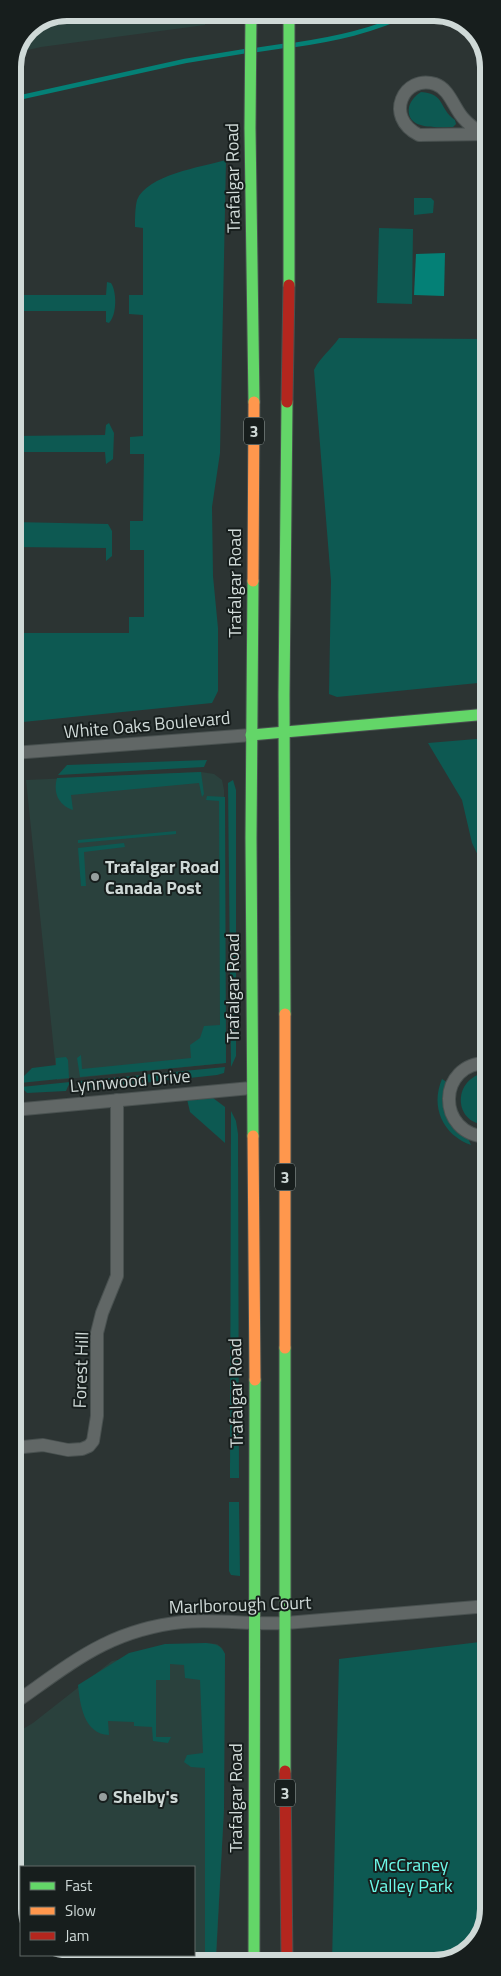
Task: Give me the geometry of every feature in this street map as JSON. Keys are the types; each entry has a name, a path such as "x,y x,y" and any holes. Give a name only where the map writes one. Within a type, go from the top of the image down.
{"main road":[{"name":"Trafalgar Road","path":"251,21 254,344 251,1088 255,1625 254,1955"},
{"name":"3","path":"287,1955 284,1733 286,1623 285,732 289,21"},
{"name":"White Oaks Boulevard","path":"251,735 480,715"}],"street":[{"path":"480,130 465,120 453,106 446,92 437,84 427,83 414,86 404,95 400,103 403,122 410,130 419,135 480,134"},
{"name":"White Oaks Boulevard","path":"21,752 251,735"},
{"path":"480,1063 474,1063 458,1074 450,1089 448,1100 454,1120 470,1133 480,1135"},
{"name":"Lynnwood Drive","path":"21,1109 251,1088"},
{"name":"Forest Hill","path":"21,1447 43,1445 68,1450 82,1449 90,1446 93,1441 97,1416 97,1333 102,1313 117,1276 117,1100"},
{"name":"Marlborough Court","path":"21,1699 92,1650 116,1637 143,1628 185,1622 255,1625 427,1613 480,1607"}],"shaded area":[{"path":"205,21 205,25 25,51 35,35 42,29 58,22"},
{"path":"201,772 214,774 222,780 224,790 226,1063 57,1080 26,780"},
{"path":"206,1643 217,1644 225,1654 224,1809 216,1955 195,1955 195,1866 21,1866 21,1730 33,1723 112,1661"}],"green space":[{"path":"421,92 429,93 438,99 455,120 456,124 453,127 424,126 412,120 409,115 409,107 414,98"},
{"path":"226,160 220,453 212,507 213,576 218,628 218,691 212,703 21,722 21,633 129,633 129,617 144,617 144,550 130,550 130,521 143,521 144,454 130,454 130,437 143,436 143,315 129,314 129,295 143,295 143,228 135,227 136,203 143,191 152,184 189,169"},
{"path":"414,198 431,198 434,201 433,213 414,215"},
{"path":"379,228 413,229 412,304 377,303"},
{"path":"107,282 111,283 113,287 115,298 114,315 109,323 106,322 106,311 21,311 21,295 106,295"},
{"path":"339,338 480,339 480,683 337,697 329,694 331,581 314,370"},
{"path":"109,423 114,433 113,459 106,464 105,452 21,452 21,436 105,435 106,425"},
{"path":"21,522 108,524 112,531 112,556 106,561 106,548 21,547"},
{"path":"480,739 480,860 472,843 462,800 428,743"},
{"path":"207,760 204,767 58,775 67,765"},
{"path":"201,772 204,794 202,797 199,783 71,795 73,810 60,801 56,793 57,778"},
{"path":"233,780 236,790 236,1056 231,1067 228,783"},
{"path":"207,796 225,797 226,1063 80,1077 77,1058 81,1055 82,1069 191,1058 190,1045 200,1038 204,1026 220,1025 219,801 206,800"},
{"path":"176,831 176,834 78,843 78,840"},
{"path":"124,843 125,847 84,852 86,886 81,886 78,848"},
{"path":"66,1057 68,1060 69,1078 21,1083 21,1079 32,1068 56,1065 56,1058"},
{"path":"225,1067 224,1073 217,1075 87,1089 81,1086 80,1081"},
{"path":"480,1074 480,1123 469,1119 461,1104 461,1095 470,1079"},
{"path":"442,1079 448,1083 446,1089 471,1145 453,1134 446,1127 442,1119 438,1100"},
{"path":"70,1082 66,1091 27,1093 21,1087"},
{"path":"213,1098 225,1107 225,1143 190,1112 187,1099"},
{"path":"231,1111 236,1121 238,1134 239,1478 230,1478"},
{"path":"229,1502 239,1502 240,1576 231,1575 229,1571"},
{"name":"McCraney Valley Park","path":"480,1642 480,1909 474,1932 457,1949 434,1955 332,1955 339,1659"},
{"path":"206,1643 218,1646 225,1654 224,1809 216,1955 205,1955 205,1768 191,1767 184,1762 187,1755 203,1753 200,1680 185,1678 184,1665 170,1664 170,1680 156,1680 156,1737 171,1737 168,1743 153,1741 152,1727 134,1726 134,1722 108,1721 109,1735 94,1730 82,1709 78,1685 129,1653 165,1644"}],"water":[{"path":"445,253 444,296 414,295 416,254"}],"waterway":[{"path":"294,45 354,34 391,21"},
{"path":"256,50 283,46"},
{"path":"21,97 185,61 246,51"}],"traffic: fast":[{"path":"251,21 250,128 254,402"},
{"path":"289,21 289,285"},
{"path":"285,1014 284,695 287,402"},
{"path":"253,581 251,838 253,1136"},
{"path":"251,735 480,715"},
{"path":"285,1348 285,1771"},
{"path":"254,1955 255,1380"}],"traffic: slow":[{"path":"253,581 254,402"},
{"path":"285,1014 285,1348"},
{"path":"253,1136 255,1380"}],"traffic: jam":[{"path":"287,402 289,285"},
{"path":"285,1771 287,1955"}],"place":[{"name":"Trafalgar Road Canada Post","path":"95,877"},
{"name":"Shelby's","path":"103,1797"}]}
